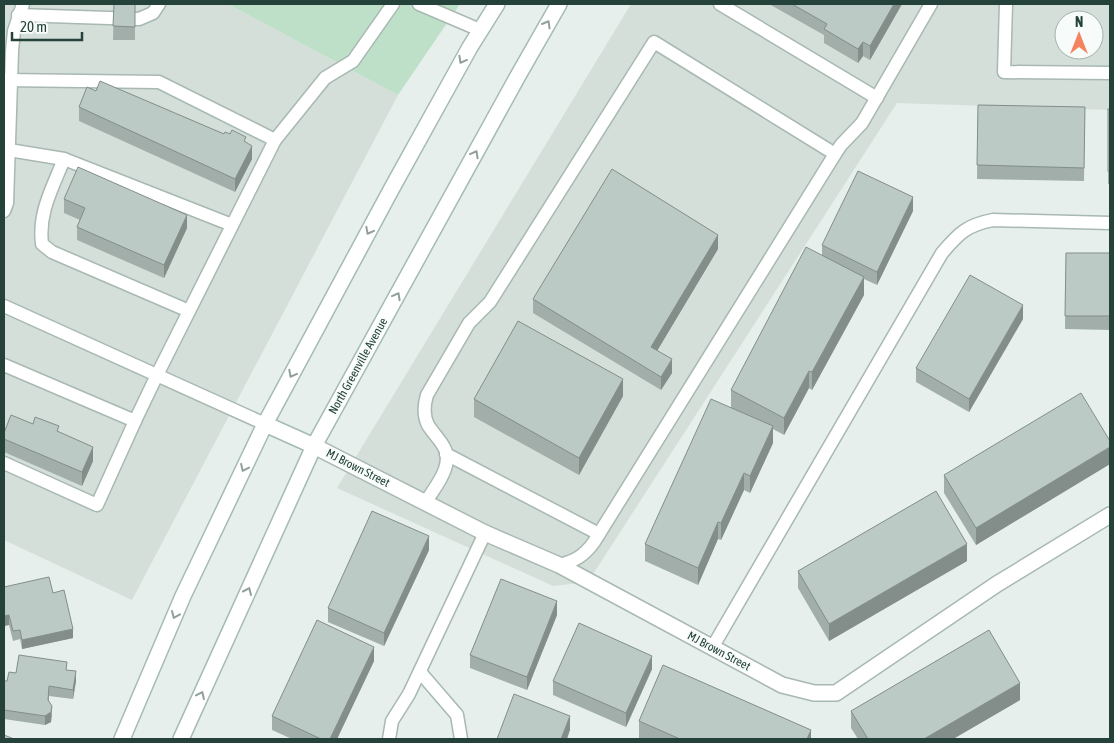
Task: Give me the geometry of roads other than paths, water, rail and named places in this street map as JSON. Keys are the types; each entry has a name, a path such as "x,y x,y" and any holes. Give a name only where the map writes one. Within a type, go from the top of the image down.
{"main road":[{"path":"122,739 183,596 265,424 392,188 480,30 497,4"},
{"name":"North Greenville Avenue","path":"181,739 314,446 559,4"},
{"name":"MJ Brown Street","path":"265,424 314,446 486,533 559,565 782,685 814,693 836,694 997,584 1110,515"}],"lane":[{"path":"4,211 7,203 9,150 7,80 14,31 20,10 139,19 153,13 159,4"},
{"path":"4,464 97,505 157,374 275,140 325,78 353,61 394,4"},
{"path":"419,4 480,30"},
{"path":"720,4 877,98"},
{"path":"559,565 573,562 586,554 835,154 862,123 930,4"},
{"path":"1006,4 1004,72 1110,73"},
{"path":"425,503 446,468 446,454 442,441 428,426 424,416 424,405 427,395 469,323 490,302 654,42 835,154"},
{"path":"7,80 159,82 275,140"},
{"path":"9,150 64,159 232,225"},
{"path":"64,159 42,214 42,244 52,252 189,311"},
{"path":"712,648 942,253 957,235 976,223 994,220 1110,223"},
{"path":"4,306 265,424"},
{"path":"4,365 135,421"},
{"path":"446,454 599,534"},
{"path":"389,739 392,721 420,672 486,533"},
{"path":"420,672 457,715 461,739"}]}
